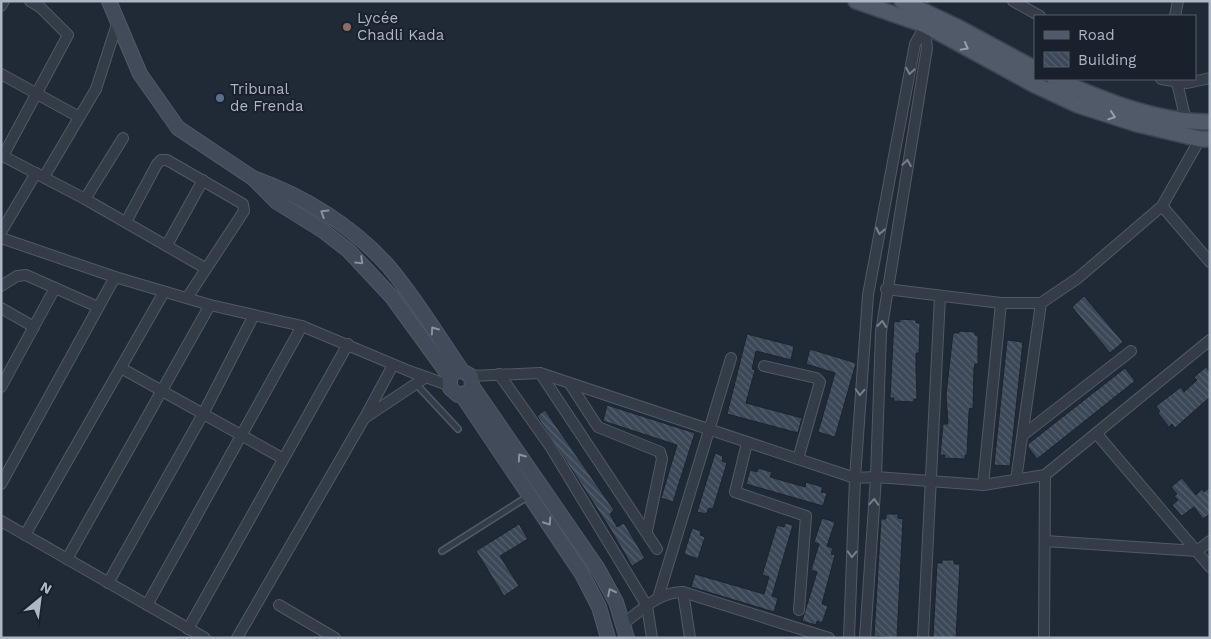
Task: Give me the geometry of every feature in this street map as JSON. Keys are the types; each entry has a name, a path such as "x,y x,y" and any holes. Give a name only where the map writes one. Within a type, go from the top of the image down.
{"main road":[{"path":"110,1 140,74 178,128 253,178 291,192 346,228 377,254 403,285 530,495 582,574 604,633"},
{"path":"856,1 925,25 1034,84 1078,105 1137,124 1205,139"},
{"path":"902,1 922,6 1034,67"},
{"path":"1057,80 1096,97 1186,122 1210,122"},
{"path":"461,382 598,569 616,602 624,623 627,638"}],"street":[{"path":"1,6 4,1"},
{"path":"30,1 40,7 68,36 2,155 85,199 205,268"},
{"path":"1013,1 1038,15"},
{"path":"1175,15 1178,1"},
{"path":"865,638 876,477 881,332 886,289 927,48 922,6"},
{"path":"1,232 96,89 118,21"},
{"path":"848,638 855,478 868,295 915,44 925,25"},
{"path":"1,74 79,117"},
{"path":"1196,80 1210,78"},
{"path":"1168,80 1178,82 1194,80"},
{"path":"1178,82 1186,122"},
{"path":"85,199 123,138"},
{"path":"886,289 1001,303 1041,303 1078,278 1162,206 1205,139"},
{"path":"126,222 157,164 161,160 167,160 241,202 245,209 187,298"},
{"path":"167,245 203,180"},
{"path":"1162,206 1210,262"},
{"path":"1,238 164,292 254,316 302,326 426,377 461,382 499,374 540,373 855,478 876,477 983,485 1045,475 1210,340"},
{"path":"3,287 23,275 98,307"},
{"path":"1,484 115,277"},
{"path":"1,387 55,288"},
{"path":"25,534 164,292"},
{"path":"923,638 940,296"},
{"path":"983,485 1001,303"},
{"path":"1016,480 1041,303"},
{"path":"67,559 210,305"},
{"path":"1,308 34,327"},
{"path":"108,583 203,414 254,316"},
{"path":"147,606 302,326"},
{"path":"188,629 282,458 348,344"},
{"path":"1023,435 1131,351"},
{"path":"658,598 731,358"},
{"path":"237,638 365,418 393,365"},
{"path":"764,366 816,378 820,382 798,459"},
{"path":"120,368 282,458"},
{"path":"540,373 647,531 657,549"},
{"path":"499,374 550,446 647,606 652,638"},
{"path":"365,418 426,377"},
{"path":"570,384 598,427 660,452 662,459 647,531"},
{"path":"1096,433 1210,567"},
{"path":"747,443 735,492 806,516 799,610"},
{"path":"1044,638 1045,475"},
{"path":"1,520 204,638"},
{"path":"1045,541 1197,551 1210,541"},
{"path":"624,623 658,598 670,592 684,592 829,638"},
{"path":"684,592 690,638"},
{"path":"279,605 335,638"}],"lane":[{"path":"416,385 458,429"},
{"path":"442,550 530,495"}],"building":[{"path":"1084,296 1123,342 1110,353 1072,307"},
{"path":"900,319 916,320 916,323 920,323 919,353 916,353 917,399 914,399 914,402 894,401 894,398 890,398 894,321 900,322"},
{"path":"959,331 975,332 975,335 978,335 978,364 975,364 974,368 973,409 970,408 969,412 967,455 965,455 965,459 944,458 945,455 940,455 943,424 948,424 946,395 953,333 959,333"},
{"path":"747,334 794,346 791,360 756,351 752,369 755,370 746,403 802,418 798,433 727,414"},
{"path":"1007,340 1023,342 1010,466 994,465"},
{"path":"810,349 856,363 835,437 818,432 835,373 806,364"},
{"path":"1206,367 1210,372 1210,397 1175,428 1172,424 1169,427 1158,413 1160,411 1156,406 1181,387 1184,392 1197,380 1194,377"},
{"path":"1125,368 1135,381 1037,459 1028,447 1028,444"},
{"path":"607,405 695,433 673,502 661,498 677,445 603,421"},
{"path":"545,410 614,510 610,514 617,527 624,523 645,558 632,566 537,416"},
{"path":"715,453 723,456 722,461 727,463 713,509 709,508 706,514 697,512"},
{"path":"758,468 772,472 770,477 805,487 806,482 823,487 821,492 827,493 823,506 746,484 750,470 757,472"},
{"path":"1182,478 1196,495 1202,489 1204,492 1210,487 1210,514 1203,519 1194,507 1182,516 1172,505 1178,500 1174,496 1177,494 1171,487"},
{"path":"886,514 898,514 898,518 903,519 897,638 874,636 881,519 886,519"},
{"path":"822,518 835,522 827,546 833,548 831,554 835,555 822,604 828,606 822,623 817,621 816,625 802,621 817,572 811,570 819,544 814,542"},
{"path":"785,523 793,525 772,596 778,598 774,612 691,587 695,574 764,594 769,577 762,575 777,525 784,527"},
{"path":"519,524 528,539 500,556 519,586 504,596 476,551"},
{"path":"692,528 701,531 700,535 705,537 698,559 684,554"},
{"path":"942,560 954,560 954,564 960,564 956,638 933,638 937,563 942,563"}],"place":[{"name":"Lycée Chadli Kada","path":"347,27"},
{"name":"Tribunal de Frenda","path":"220,98"}]}
